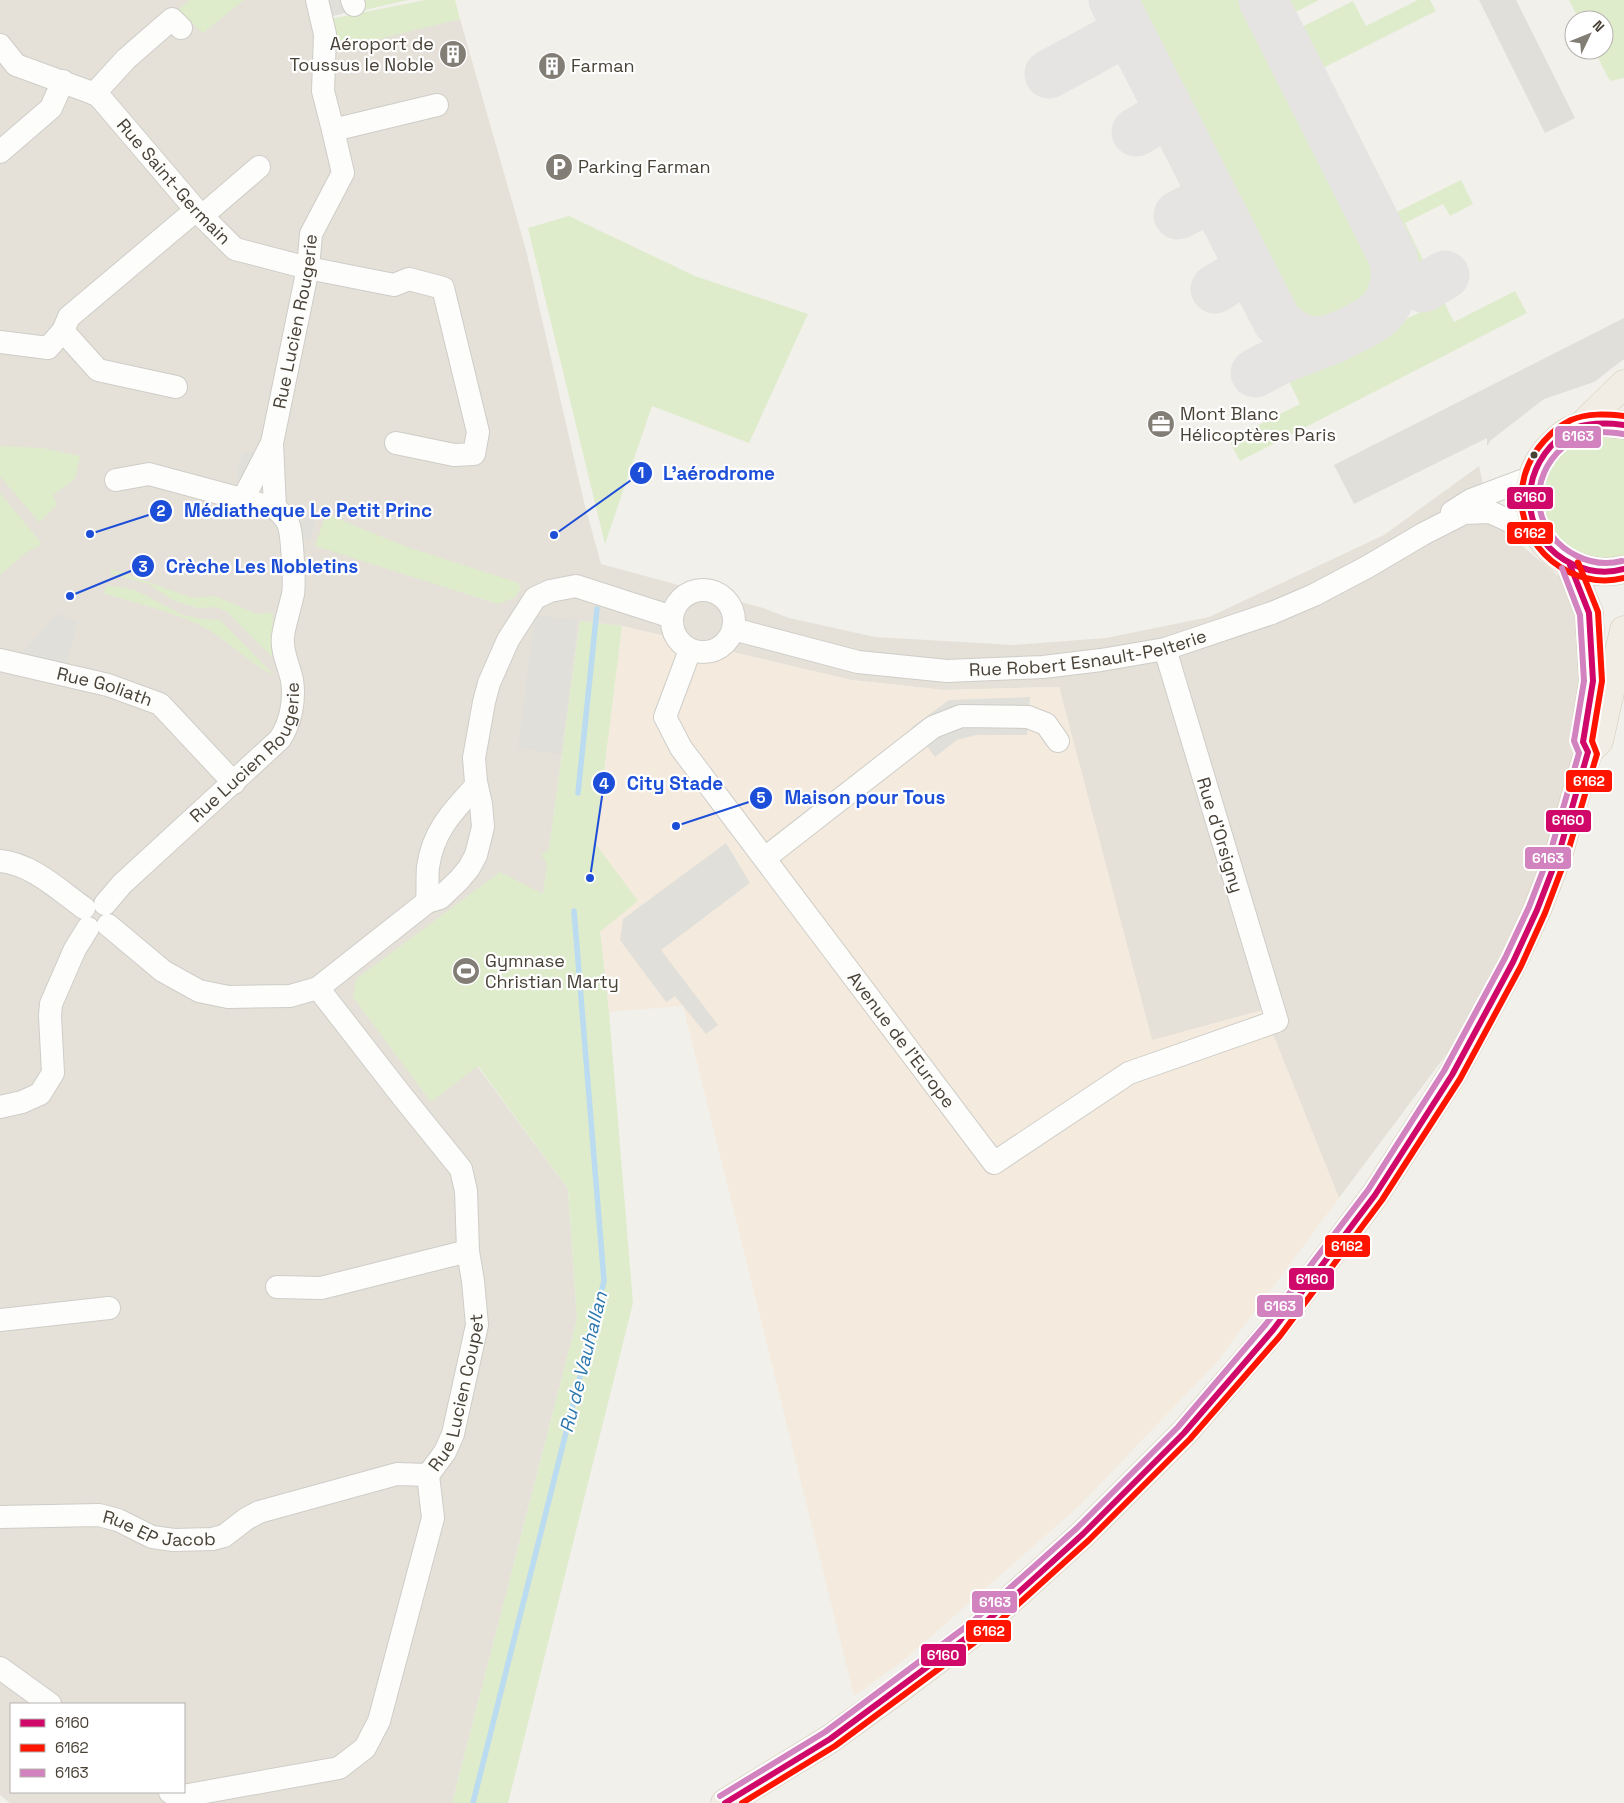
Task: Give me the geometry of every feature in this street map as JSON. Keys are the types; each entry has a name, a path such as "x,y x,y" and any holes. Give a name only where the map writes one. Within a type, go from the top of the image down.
{"main road":[{"path":"1624,384 1580,426 1563,435 1548,448 1537,464 1532,477 1529,502 1534,526 1543,541 1555,555 1570,564 1593,572 1624,570"},
{"path":"1580,426 1603,422 1624,425"},
{"path":"1570,564 1589,613 1593,681 1583,742 1588,752"},
{"path":"725,1803 830,1739 977,1630 1083,1534 1184,1433 1273,1330 1375,1194 1452,1075 1512,962 1537,910 1559,853 1588,752 1599,742 1624,630"}],"street":[{"name":"Rue Lucien Rougerie","path":"0,1107 22,1102 40,1094 53,1073 51,1004 75,949 96,916 122,884 234,783 280,739 287,728 293,703 292,682 285,657 283,637 293,592 290,526 283,514 275,508 272,444 308,268 312,234 342,174 334,130 322,91 325,34 317,0"},
{"path":"94,94 126,59 172,19 180,28"},
{"name":"Rue Saint-Germain","path":"0,46 16,65 63,81 98,96 199,213 235,248 308,268 394,285 409,279 443,288 478,432 474,454 454,455 396,443"},
{"path":"0,152 51,108 63,81"},
{"path":"334,130 437,105"},
{"path":"0,342 48,348 63,331 69,317 259,167"},
{"path":"63,331 98,370 176,387"},
{"name":"Rue Lucien Rougerie","path":"243,500 272,444"},
{"path":"116,480 149,474 275,508"},
{"name":"Rue Robert Esnault-Pelterie","path":"1423,534 1444,517 1471,500 1532,477"},
{"name":"Rue Robert Esnault-Pelterie","path":"733,629 858,662 947,671 1043,667 1101,660 1165,649 1272,613 1314,595 1464,512 1490,512 1512,522 1534,526"},
{"path":"0,861 26,868 96,916 163,971 199,991 228,997 266,997 290,996 318,988 428,902 440,898 469,868 476,855 483,827 481,804 476,786 474,758 484,702 489,683 508,640 535,598 550,591 576,586 588,588 672,617"},
{"path":"698,590 708,590 718,593 729,604 734,618 733,629 723,645 714,650 698,652 690,650 680,642 673,626 672,617 680,599 698,590"},
{"name":"Rue d'Orsigny","path":"1165,649 1277,1022"},
{"name":"Avenue de l'Europe","path":"690,650 665,717 681,748 994,1163 1129,1073 1277,1022"},
{"name":"Rue Goliath","path":"0,660 87,680 160,704 234,783"},
{"path":"765,858 933,727 962,716 1028,717 1046,724 1058,741"},
{"path":"428,902 428,867 435,839 446,819 476,786"},
{"name":"Rue Lucien Coupet","path":"171,1793 177,1797 339,1768 365,1748 379,1721 433,1518 428,1475 445,1452 453,1434 477,1325 468,1251 466,1191 461,1168 318,988"},
{"path":"277,1287 321,1288 468,1251"},
{"path":"0,1320 109,1308"},
{"name":"Rue EP Jacob","path":"0,1517 99,1515 118,1520 152,1537 174,1540 212,1539 224,1536 246,1519 259,1512 397,1474 428,1475"},
{"path":"0,1668 49,1703"}],"shaded area":[{"path":"0,0 317,0 325,49 460,19 526,250 584,502 601,564 763,608 789,618 875,637 1013,645 1106,638 1209,617 1384,535 1479,466 1491,520 1568,584 1580,628 1580,691 1571,766 1542,866 1500,955 1448,1052 1339,1198 1263,1010 1152,1041 1059,687 944,690 851,680 622,626 580,621 543,895 477,1066 568,1189 577,1319 452,1803 10,1803 0,1795"},
{"path":"328,0 349,0 352,11 333,16"},
{"path":"1479,0 1516,0 1575,118 1545,133"},
{"path":"1624,318 1624,359 1594,382 1544,399 1491,440 1487,446 1487,438 1354,504 1334,465"},
{"path":"244,451 256,455 248,479 236,476"},
{"path":"305,511 317,515 309,540 297,536"},
{"path":"57,614 78,621 66,664 22,653"},
{"path":"535,615 578,620 561,754 518,748"},
{"path":"622,626 851,680 944,690 1059,687 1152,1040 1263,1010 1339,1198 1217,1362 1079,1506 903,1661 854,1696 683,1006 609,1012 592,862"},
{"path":"1030,697 1027,735 976,735 957,740 935,757 912,727 949,700"},
{"path":"726,843 750,883 661,950 718,1025 706,1034 675,996 666,1002 620,940 623,919"}],"green space":[{"path":"190,0 244,0 203,33 178,10"},
{"path":"358,0 408,0 360,11"},
{"path":"425,0 455,0 460,19 334,50 330,19"},
{"path":"1126,0 1246,0 1373,253 1379,274 1379,283 1374,296 1361,312 1342,323 1321,327 1311,326 1292,316 1278,301"},
{"path":"1277,0 1319,0 1286,17"},
{"path":"1418,0 1430,0 1436,11 1313,73 1292,32 1353,1 1366,26"},
{"path":"1569,0 1624,0 1624,78 1610,81 1599,60 1614,60 1614,10 1574,10"},
{"path":"1461,180 1473,204 1450,216 1443,204 1405,223 1429,272 1418,278 1387,217"},
{"path":"569,216 695,276 808,314 749,443 652,406 605,544 528,228"},
{"path":"1515,291 1527,313 1240,461 1229,440 1300,404 1288,379 1432,306 1430,302 1441,296 1454,322"},
{"path":"1624,434 1624,559 1609,562 1569,552 1542,519 1541,474 1570,439"},
{"path":"0,446 42,448 80,456 75,479 53,495 57,505 39,522 0,476"},
{"path":"0,493 42,544 27,552 0,575"},
{"path":"326,514 407,547 516,582 521,587 516,597 498,604 315,546"},
{"path":"111,569 193,598 215,596 257,614 273,612 272,640 275,657 270,655 226,611 216,607 197,608 172,600 149,584 111,574"},
{"path":"107,585 135,590 183,615 220,620 274,675 258,666 203,627 176,615 103,593"},
{"path":"580,621 622,626 595,843 638,901 600,930 609,1012 633,1303 508,1803 452,1803 577,1319 568,1189 478,1066 431,1102 353,997 356,979 500,872 543,894 547,863 541,855 549,849"}],"waterway":[{"name":"Ru de Vauhallan","path":"578,793 597,609"},
{"name":"Ru de Vauhallan","path":"473,1803 604,1281 574,911"}],"taxiway":[{"path":"1113,0 1277,321 1296,336 1315,341 1325,340 1356,328 1376,316 1387,304 1395,281 1393,257 1263,0"},
{"path":"1049,74 1117,37 1123,35 1133,39"},
{"path":"1136,132 1160,120 1165,119 1175,123"},
{"path":"1178,215 1202,204 1212,203 1217,205"},
{"path":"1423,288 1445,275"},
{"path":"1215,289 1239,276 1254,279"},
{"path":"1255,373 1280,360 1336,338"}],"transit line":[{"name":"6162","path":"1624,416 1584,416 1571,420 1557,429 1544,441 1532,458 1525,476 1522,494 1523,512 1528,530 1538,546 1551,561 1569,572 1589,579 1610,580 1624,578"},
{"name":"6160","path":"1624,425 1606,423 1587,425 1575,428 1559,438 1540,461 1533,478 1530,494 1531,511 1535,527 1556,554 1572,564 1585,569 1604,572 1624,569"},
{"name":"6163","path":"1622,561 1610,563 1593,562 1577,556 1563,547 1544,524 1540,510 1539,495 1541,481 1547,466 1569,442 1577,437 1594,432 1623,434"},
{"name":"6162","path":"742,1803 835,1746 983,1636 1089,1540 1190,1439 1280,1336 1382,1200 1460,1079 1521,966 1545,913 1567,855 1597,754 1592,741 1602,681 1598,612 1578,562"},
{"name":"6160","path":"725,1803 830,1739 977,1630 1083,1534 1184,1433 1273,1330 1375,1195 1452,1075 1513,962 1537,910 1559,853 1588,752 1583,742 1593,681 1589,613 1570,565"},
{"name":"6163","path":"720,1796 825,1732 971,1623 1077,1528 1178,1427 1266,1324 1368,1190 1444,1071 1505,958 1529,907 1551,850 1579,753 1574,741 1584,681 1580,615 1562,568"}],"place":[{"name":"Aéroport de Toussus le Noble","path":"453,54"},
{"name":"Farman","path":"552,66"},
{"name":"Parking Farman","path":"559,167"},
{"name":"Mont Blanc Hélicoptères Paris","path":"1161,424"},
{"name":"Médiatheque Le Petit Princ","path":"90,534"},
{"name":"L'aérodrome","path":"554,535"},
{"name":"Crèche Les Nobletins","path":"70,596"},
{"name":"Maison pour Tous","path":"676,826"},
{"name":"City Stade","path":"590,878"},
{"name":"Gymnase Christian Marty","path":"466,971"}]}
